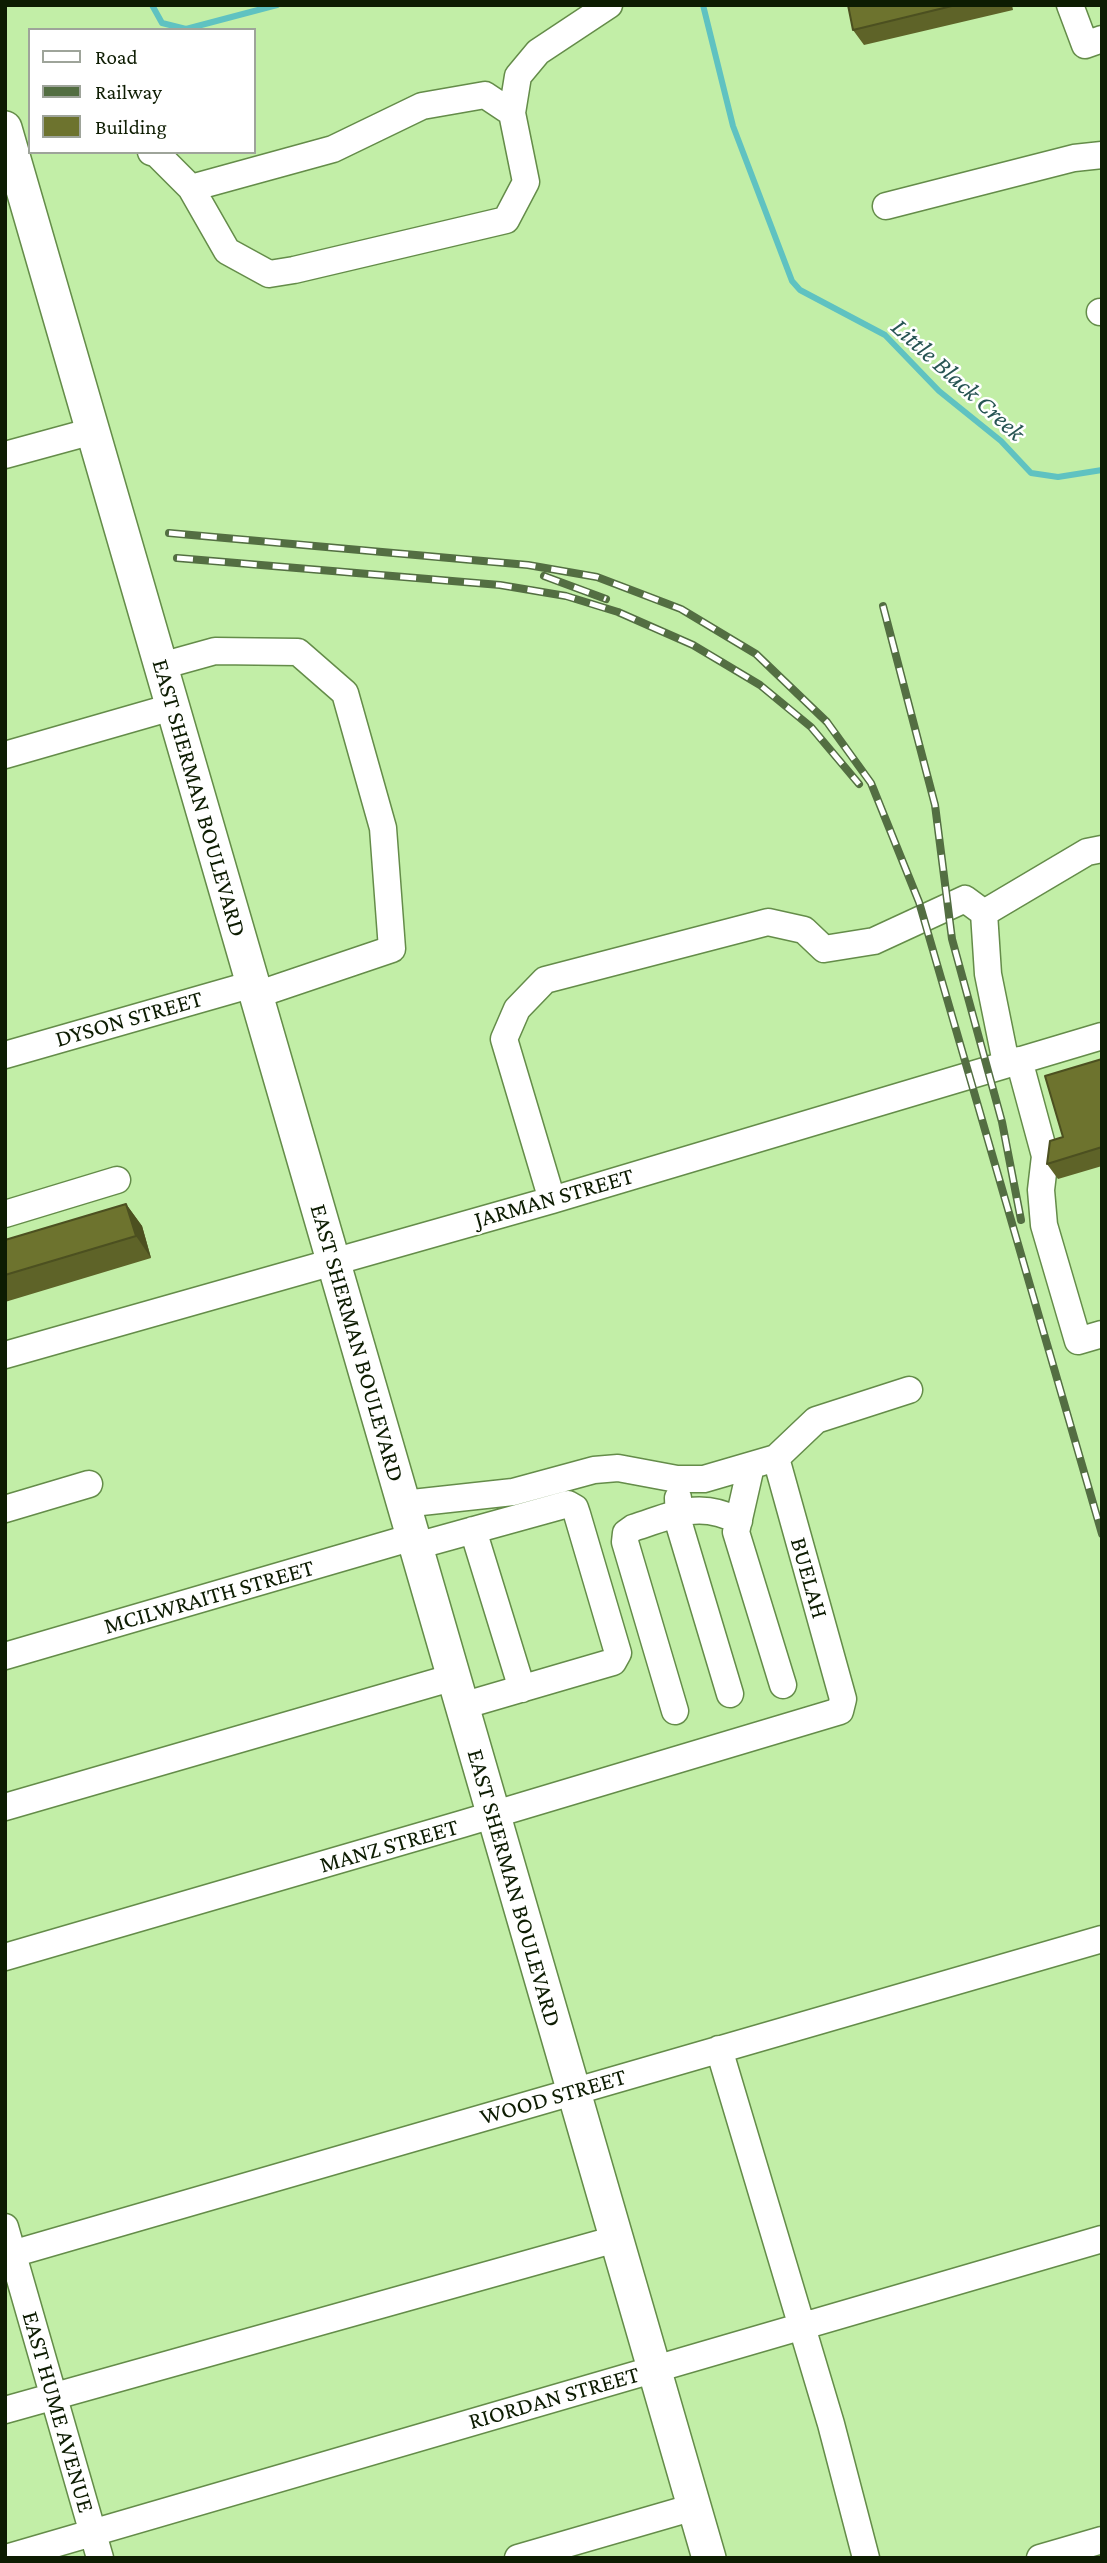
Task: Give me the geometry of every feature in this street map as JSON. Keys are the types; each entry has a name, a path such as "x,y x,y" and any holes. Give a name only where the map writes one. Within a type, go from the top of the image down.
{"main road":[{"name":"EAST SHERMAN BOULEVARD","path":"13,146 172,707 709,2558"}],"street":[{"path":"157,154 191,188 227,251 269,274 506,220 526,182 512,113 518,76 538,52 609,5"},
{"path":"1070,5 1085,45 1102,39"},
{"path":"191,188 333,149 422,106 485,95 512,113"},
{"path":"886,206 1074,158 1102,155"},
{"path":"5,455 93,431"},
{"name":"DYSON STREET","path":"5,1055 254,989 392,949 383,828 345,693 298,652 215,651 161,666"},
{"path":"5,755 172,707"},
{"path":"984,913 1087,852 1102,849"},
{"path":"552,1200 504,1039 517,1009 545,980 768,922 804,930 824,949 874,941 965,899 984,913 988,974 1012,1062 1045,1156 1041,1190 1044,1225 1090,1338"},
{"name":"JARMAN STREET","path":"5,1355 552,1200 1102,1036"},
{"path":"5,1213 117,1180"},
{"path":"403,1504 513,1492 594,1470 618,1468 677,1479 704,1479 776,1458 816,1420 909,1390"},
{"name":"BUELAH","path":"776,1458 843,1699"},
{"path":"751,1466 736,1532 783,1685"},
{"path":"677,1479 679,1524 730,1694"},
{"path":"5,1508 89,1484"},
{"name":"MCILWRAITH STREET","path":"5,1656 414,1542 473,1530 568,1504 575,1508 618,1653 613,1662 522,1689 458,1692 5,1807"},
{"path":"675,1711 625,1542 626,1533 634,1528 701,1509 721,1511 739,1521"},
{"path":"473,1530 522,1689"},
{"name":"MANZ STREET","path":"5,1957 840,1711 843,1699"},
{"name":"WOOD STREET","path":"9,2255 1102,1939"},
{"path":"719,2049 831,2424 866,2558"},
{"name":"EAST HUME AVENUE","path":"5,2227 9,2255 54,2396 96,2545"},
{"path":"5,2410 616,2239"},
{"name":"RIORDAN STREET","path":"6,2558 96,2545 653,2369 1102,2239"},
{"path":"518,2558 694,2507"},
{"path":"1040,2558 1102,2540"}],"building":[{"path":"848,5 956,5 853,30"},
{"path":"1102,1059 1102,1147 1047,1164 1050,1141 1063,1137 1045,1076"},
{"path":"126,1204 136,1236 5,1275 5,1240"}],"waterway":[{"name":"Little Black Creek","path":"152,5 162,23 182,28"},
{"name":"Little Black Creek","path":"190,28 277,5"},
{"name":"Little Black Creek","path":"703,5 733,126 792,281 800,290 885,335 939,391 1001,441 1031,473 1058,477 1102,470"}],"railway":[{"path":"169,533 528,565 597,577 681,609 756,654 827,722 871,783 919,902 1102,1534"},
{"path":"177,558 500,585 566,596 618,612 693,645 760,685 811,727 859,784"},
{"path":"544,576 606,599"},
{"path":"883,606 935,805 952,939 1002,1122 1021,1220"}]}
